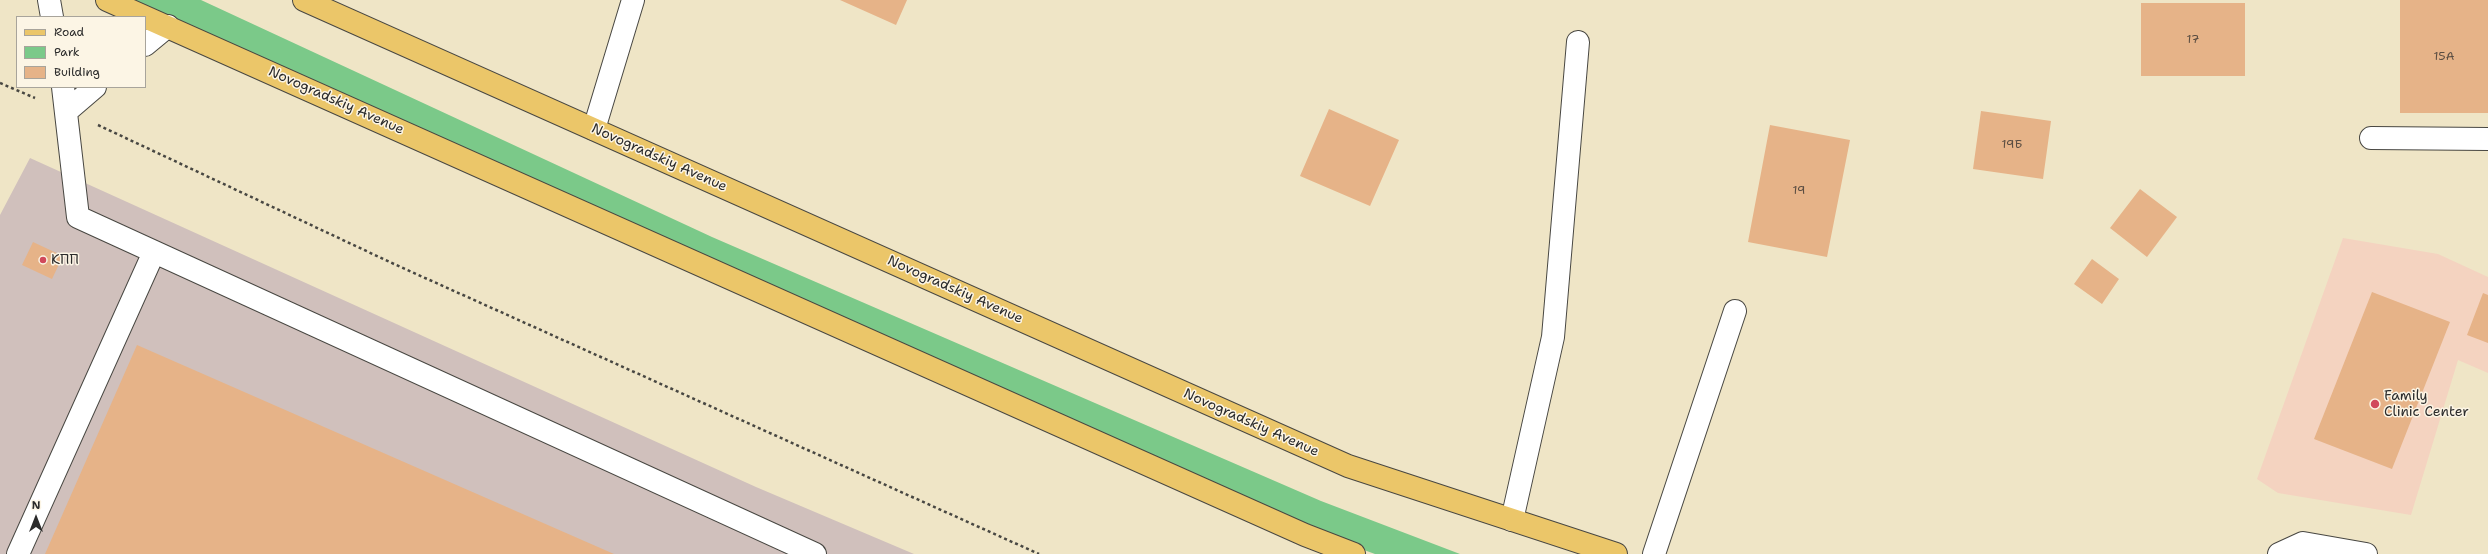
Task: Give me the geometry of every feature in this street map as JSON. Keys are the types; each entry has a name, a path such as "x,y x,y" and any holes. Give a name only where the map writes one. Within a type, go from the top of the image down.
{"main road":[{"name":"Novogradskiy Avenue","path":"107,0 145,16"},
{"name":"Novogradskiy Avenue","path":"311,1 1348,466 1616,554"},
{"name":"Novogradskiy Avenue","path":"146,17 1305,535 1354,554"}],"street":[{"path":"49,0 52,16"},
{"path":"594,129 633,0"},
{"path":"146,44 168,26"},
{"path":"1512,520 1553,337 1578,42"},
{"path":"63,88 78,217 815,554"},
{"path":"67,111 94,88"},
{"path":"2371,138 2488,139"},
{"path":"18,554 154,252"},
{"path":"1654,554 1735,311"},
{"path":"2279,554 2303,544 2366,554"}],"path":[{"path":"67,111 394,264 1039,554"}],"shaded area":[{"path":"30,158 756,487 914,554 0,554 0,215"},
{"path":"2343,238 2438,254 2488,277 2488,373 2458,360 2411,515 2278,493 2257,479"}],"green space":[{"path":"135,0 201,0 712,237 1321,501 1460,554 1375,554 1353,546 545,190"}],"building":[{"path":"840,0 907,0 896,25"},
{"path":"2400,0 2488,0 2488,113 2400,113"},
{"path":"2141,3 2245,3 2245,76 2141,76"},
{"path":"1329,109 1399,140 1370,206 1300,176"},
{"path":"1981,111 2051,121 2043,179 1973,169"},
{"path":"1770,125 1850,140 1827,257 1748,242"},
{"path":"2140,189 2177,217 2147,257 2110,228"},
{"name":"КПП","path":"33,242 63,256 52,279 22,265"},
{"path":"2092,259 2119,279 2102,304 2074,284"},
{"path":"2372,292 2450,322 2392,469 2314,439"},
{"path":"2483,293 2488,295 2488,343 2467,335"},
{"path":"137,345 614,554 45,554"}],"place":[{"name":"КПП","path":"43,260"},
{"name":"Family Clinic Center","path":"2375,404"}]}
